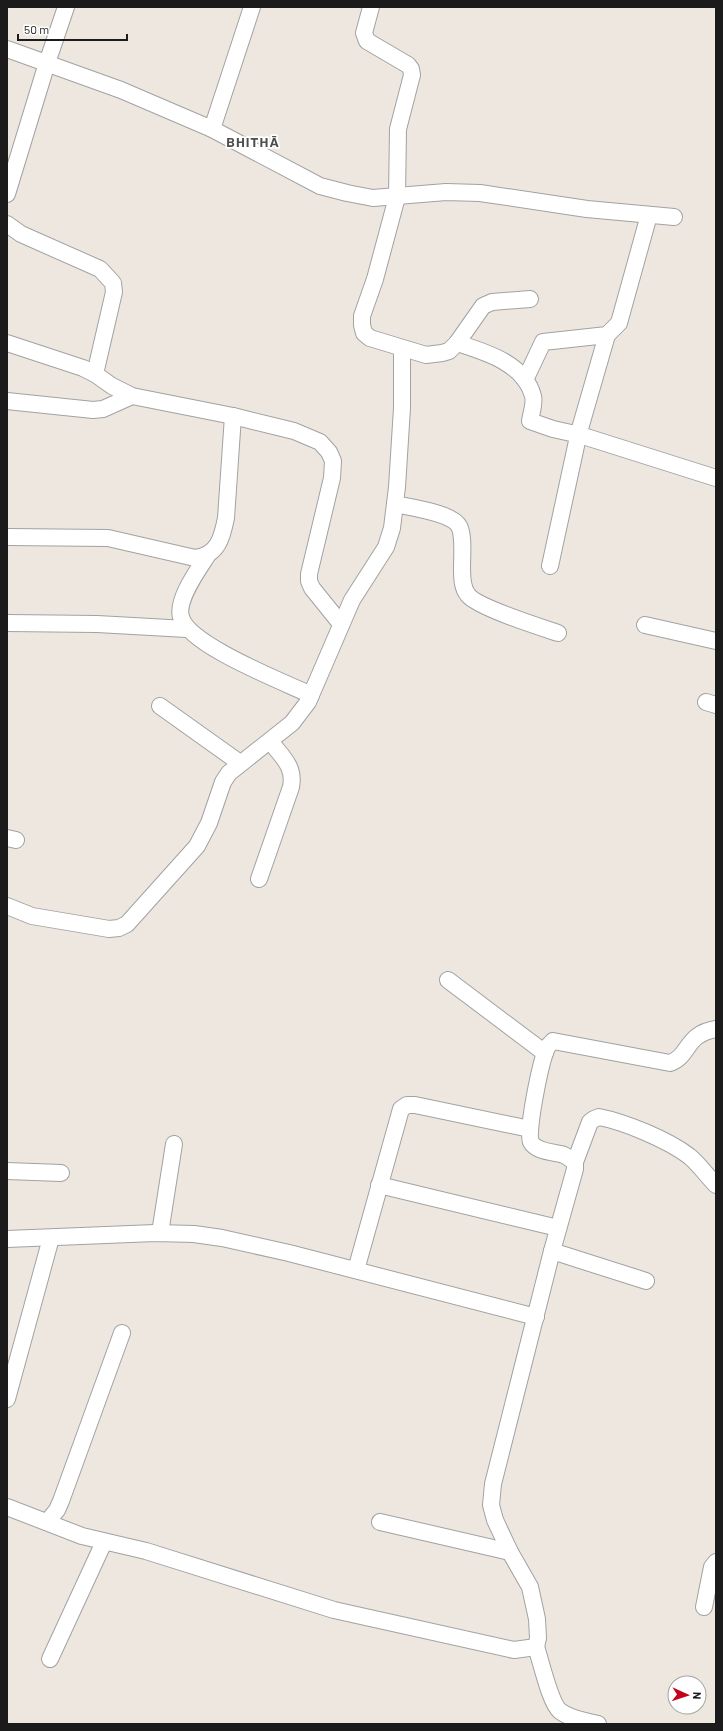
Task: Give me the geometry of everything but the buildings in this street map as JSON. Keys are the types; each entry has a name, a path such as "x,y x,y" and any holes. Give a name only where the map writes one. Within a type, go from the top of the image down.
{"street":[{"path":"7,194 47,63 66,7"},
{"path":"212,129 252,7"},
{"path":"372,7 364,33 367,41 408,65 411,69 410,82 398,129 397,197 375,280 362,316 364,333 370,338 426,355 449,350 457,343 483,306 492,302 530,299"},
{"path":"7,49 121,90 212,129 320,186 347,193 373,198 446,192 480,193 587,209 674,217"},
{"path":"550,566 580,435 579,432 607,335 619,323 649,215"},
{"path":"7,224 21,234 100,269 113,284 114,292 95,374"},
{"path":"525,380 543,342 607,335"},
{"path":"7,343 63,361 95,374 112,386 132,396 233,416 294,431 320,442 329,452 333,460 332,478 309,574 309,581 312,588 341,624"},
{"path":"457,343 502,359 522,375 533,396 530,421 553,429 580,435 716,478"},
{"path":"7,906 32,916 109,929 119,928 127,924 197,846 209,822 223,782 229,773 292,723 308,702 352,600 386,547 392,528 401,431 402,348"},
{"path":"7,401 93,410 103,409 132,396"},
{"path":"233,416 226,518 221,538 216,548 207,556 190,584 181,605 180,616 187,629 214,649 311,695"},
{"path":"395,504 441,515 453,520 458,526 461,539 463,585 468,595 499,612 558,633"},
{"path":"7,537 108,538 195,558 207,556"},
{"path":"7,623 97,624 187,629"},
{"path":"645,625 716,641"},
{"path":"160,706 240,763"},
{"path":"259,879 293,778 292,770 270,741"},
{"path":"448,980 545,1053"},
{"path":"575,1162 566,1156 537,1148 531,1143 529,1136 542,1061 548,1046 553,1042 562,1042 670,1063 678,1060 693,1038 703,1032 716,1029"},
{"path":"356,1270 401,1109 407,1105 415,1105 530,1129"},
{"path":"598,1724 572,1718 560,1711 553,1702 536,1647 538,1638 537,1619 530,1587 510,1552 495,1520 491,1505 492,1495 552,1251 573,1178 575,1162 590,1122 594,1118 599,1117 634,1128 670,1144 690,1157 716,1185"},
{"path":"160,1233 174,1144"},
{"path":"697,1164 716,1167"},
{"path":"7,1171 61,1173"},
{"path":"379,1185 558,1228"},
{"path":"7,1238 50,1238 160,1233 194,1234 222,1238 356,1270 536,1317"},
{"path":"7,1399 50,1238"},
{"path":"552,1251 646,1281"},
{"path":"47,1522 57,1510 61,1500 122,1334"},
{"path":"7,1507 82,1536 146,1551 334,1610 514,1650 536,1647"},
{"path":"380,1522 510,1552"},
{"path":"50,1658 104,1542"},
{"path":"704,1607 712,1567 716,1562"}],"district":[{"name":"BHITHĀ","path":"253,142"}]}
